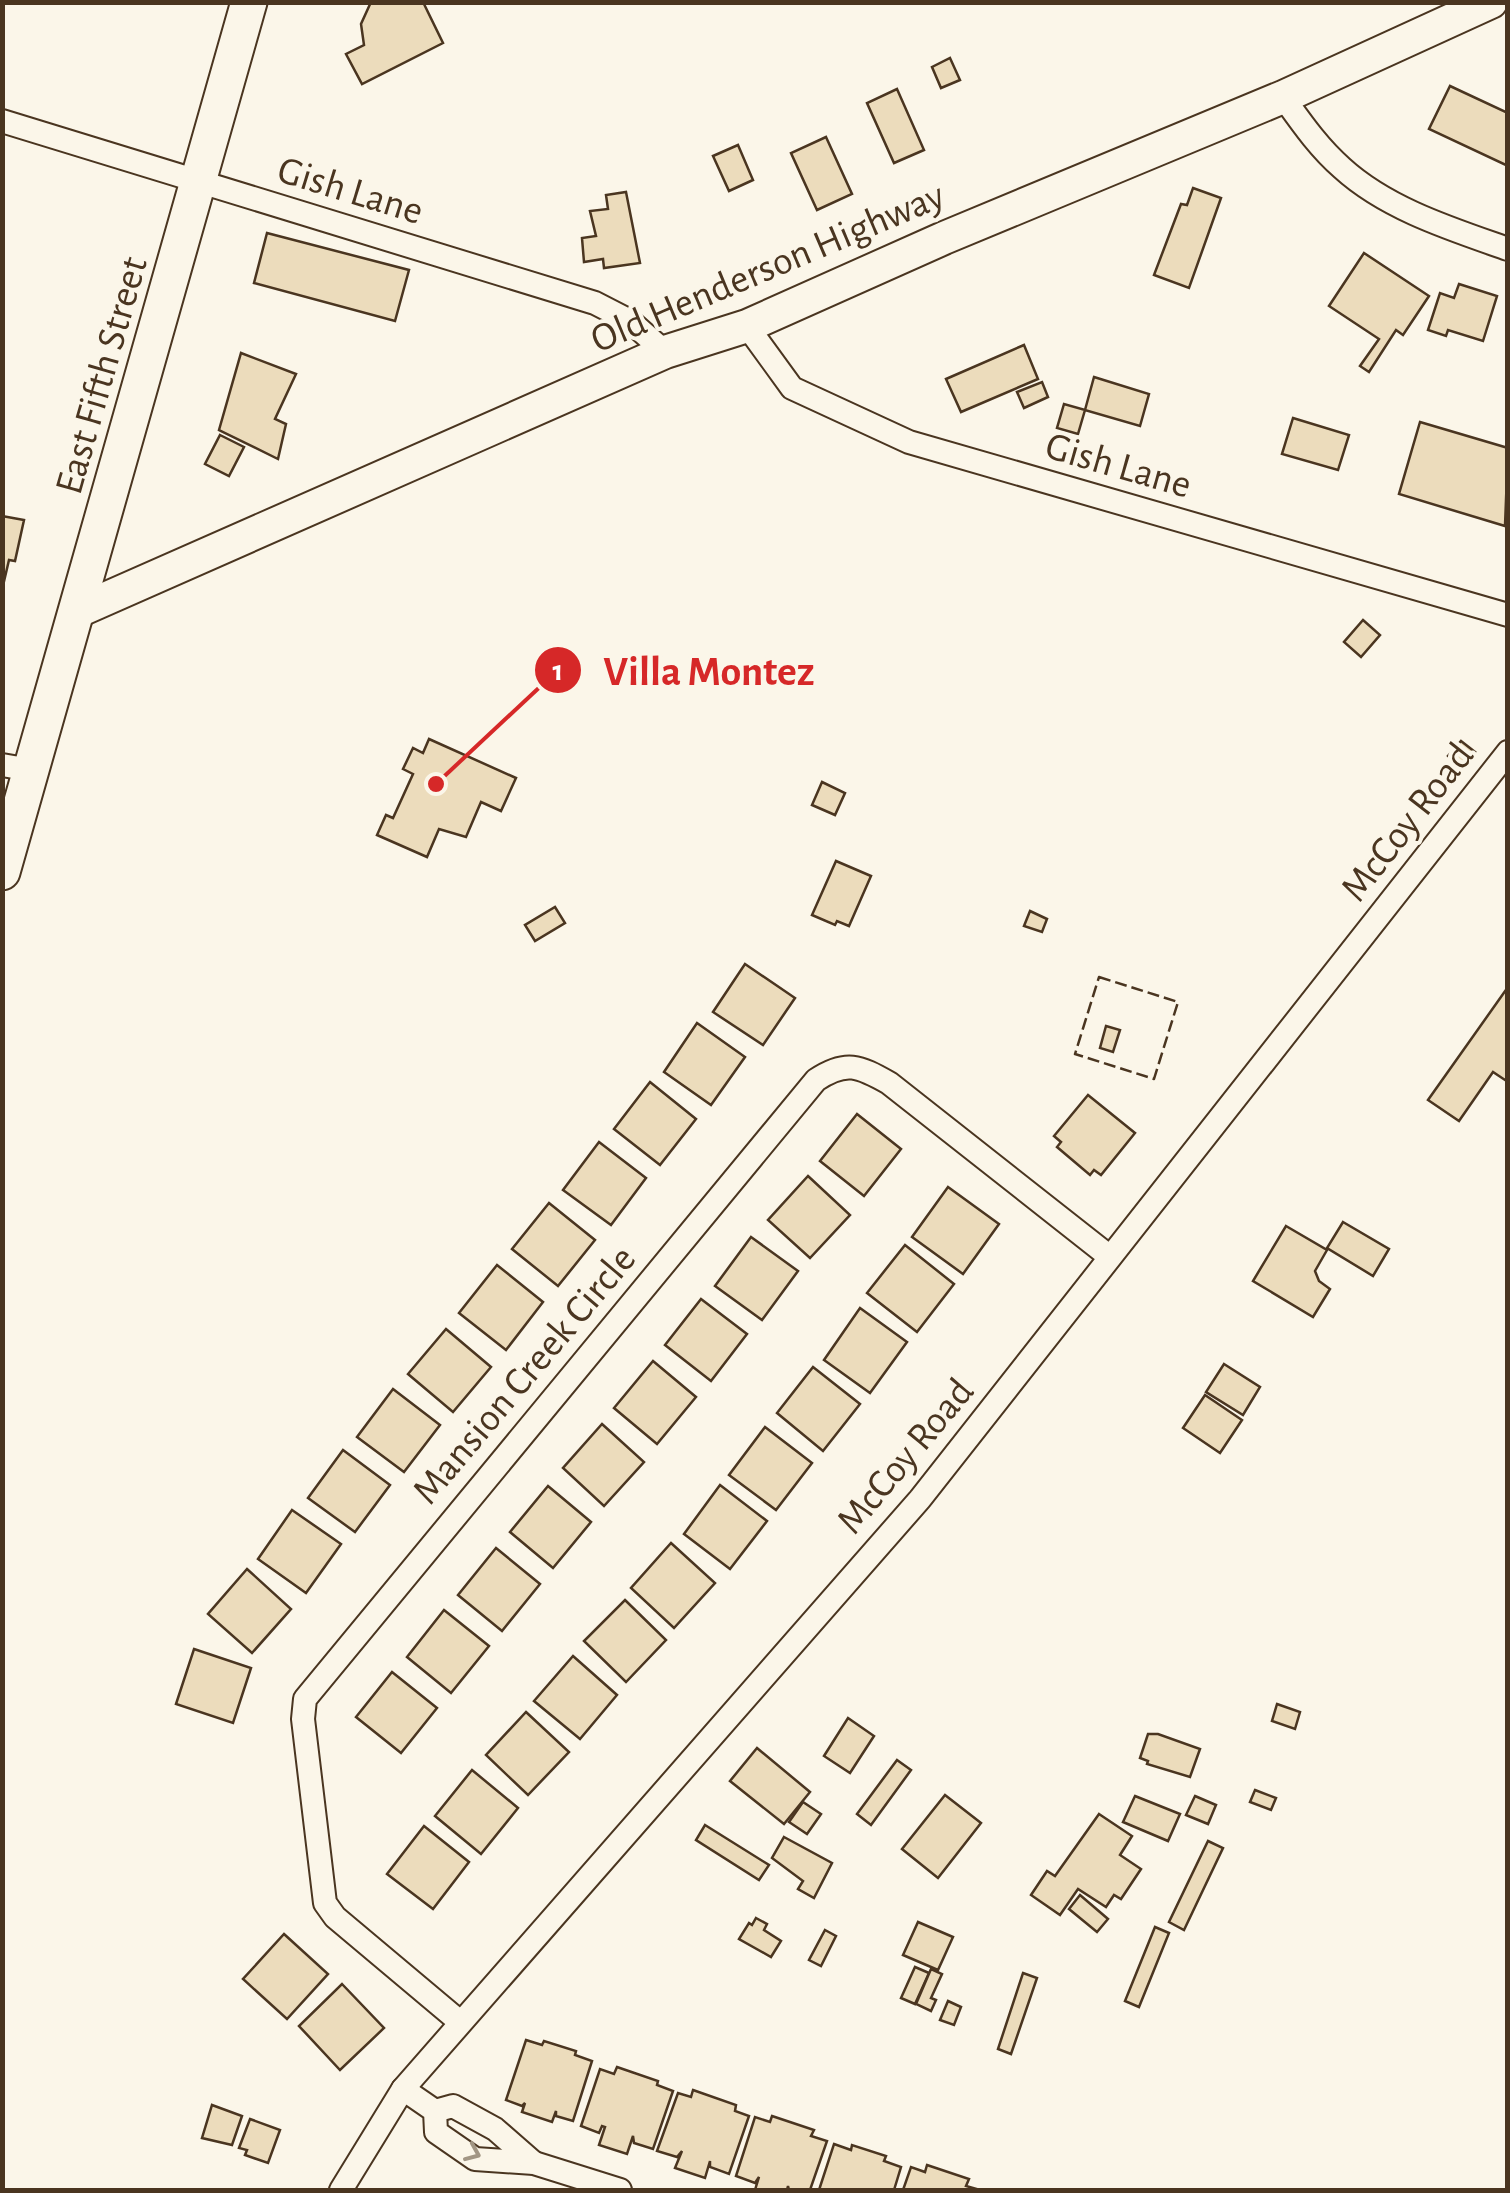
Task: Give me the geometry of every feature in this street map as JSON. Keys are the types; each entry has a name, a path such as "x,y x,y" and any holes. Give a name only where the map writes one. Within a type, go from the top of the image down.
{"main road":[{"name":"East Fifth Street","path":"2,872 17,768 78,611 249,2"},
{"name":"Old Henderson Highway","path":"78,611 666,352 748,326 1282,97 1490,2"}],"street":[{"path":"1282,97 1313,139 1364,185 1444,226 1508,249"},
{"name":"Gish Lane","path":"2,120 595,303 630,322 666,352"},
{"name":"Gish Lane","path":"748,326 792,388 910,442 1508,615"},
{"name":"McCoy Road","path":"341,2190 403,2089 920,1499 1508,752"},
{"name":"Mansion Creek Circle","path":"460,2022 335,1917 325,1903 303,1719 305,1699 816,1080 833,1069 848,1066 889,1083 1110,1257"},
{"path":"403,2089 434,2111 436,2132 475,2159 534,2162 620,2190"},
{"path":"434,2111 453,2106 496,2129 534,2162"}],"building":[{"path":"371,2 423,2 443,43 362,84 346,54 364,45 361,24"},
{"path":"950,58 960,80 941,88 932,67"},
{"path":"1450,86 1508,113 1508,166 1429,129"},
{"path":"897,89 924,150 894,163 867,103"},
{"path":"826,137 852,194 817,210 791,153"},
{"path":"738,145 753,180 729,191 713,156"},
{"path":"1193,188 1221,198 1189,288 1154,275 1181,204 1187,205"},
{"path":"626,192 640,263 604,268 603,259 584,262 582,238 596,236 590,211 608,209 606,195"},
{"path":"267,233 409,270 395,321 254,283"},
{"path":"1364,253 1429,296 1403,335 1396,330 1369,372 1360,366 1379,339 1329,306"},
{"path":"1459,284 1497,296 1483,341 1448,330 1446,336 1428,330 1440,293 1454,298"},
{"path":"1024,345 1038,379 961,412 946,379"},
{"path":"241,353 296,374 275,419 286,424 278,459 219,430"},
{"path":"1094,377 1149,394 1140,426 1085,410"},
{"path":"1042,382 1048,397 1024,408 1017,392"},
{"path":"1064,404 1085,410 1078,434 1057,428"},
{"path":"1293,418 1349,435 1338,470 1282,454"},
{"path":"1420,422 1508,448 1505,526 1399,494"},
{"path":"220,435 244,447 229,476 205,464"},
{"path":"2,516 24,520 15,561 9,560 2,590"},
{"path":"1363,620 1380,635 1361,657 1344,642"},
{"path":"429,739 516,778 501,811 481,802 466,837 439,829 427,857 377,835 386,815 393,818 413,774 403,769 413,748 423,753"},
{"path":"1461,741 1475,752 1461,768 1448,756"},
{"path":"822,782 845,793 835,815 812,805"},
{"path":"836,861 871,876 849,926 837,921 835,925 812,915"},
{"path":"555,907 565,923 535,941 525,925"},
{"path":"1030,911 1047,919 1042,932 1024,926"},
{"path":"745,964 795,998 763,1045 713,1012"},
{"path":"1508,987 1508,1077 1505,1080 1493,1072 1459,1121 1428,1100"},
{"path":"697,1023 745,1057 711,1105 664,1072"},
{"path":"1106,1026 1120,1030 1113,1052 1100,1048"},
{"path":"650,1082 696,1119 660,1165 614,1129"},
{"path":"1088,1095 1135,1133 1101,1175 1094,1170 1090,1175 1057,1147 1061,1142 1054,1136"},
{"path":"857,1114 901,1149 864,1196 820,1161"},
{"path":"599,1142 646,1178 611,1225 563,1190"},
{"path":"808,1176 850,1215 810,1258 768,1220"},
{"path":"948,1187 999,1224 963,1274 912,1237"},
{"path":"549,1203 595,1240 558,1286 512,1249"},
{"path":"1343,1222 1389,1249 1373,1276 1327,1248"},
{"path":"1286,1226 1327,1250 1315,1271 1319,1281 1330,1289 1313,1317 1253,1281"},
{"path":"751,1237 798,1271 762,1320 715,1286"},
{"path":"905,1245 954,1284 917,1332 867,1293"},
{"path":"497,1265 543,1302 506,1350 459,1313"},
{"path":"701,1299 747,1334 711,1381 665,1345"},
{"path":"860,1308 907,1342 870,1393 824,1360"},
{"path":"446,1329 491,1367 453,1412 408,1374"},
{"path":"653,1361 696,1397 657,1444 614,1408"},
{"path":"1224,1364 1260,1387 1243,1415 1206,1392"},
{"path":"813,1367 860,1404 823,1451 777,1413"},
{"path":"393,1389 440,1425 404,1472 357,1437"},
{"path":"1205,1395 1242,1420 1220,1453 1183,1428"},
{"path":"602,1424 644,1462 604,1506 563,1468"},
{"path":"765,1427 812,1463 776,1510 729,1475"},
{"path":"343,1450 390,1485 355,1532 308,1498"},
{"path":"720,1485 767,1521 730,1569 684,1534"},
{"path":"548,1486 591,1522 553,1568 510,1532"},
{"path":"292,1510 341,1544 306,1593 258,1559"},
{"path":"671,1543 715,1583 674,1628 631,1588"},
{"path":"496,1548 540,1584 502,1631 458,1595"},
{"path":"247,1569 291,1609 252,1653 208,1614"},
{"path":"625,1600 666,1640 626,1682 584,1641"},
{"path":"444,1610 489,1646 451,1693 407,1657"},
{"path":"194,1649 251,1668 233,1723 176,1704"},
{"path":"573,1656 617,1695 580,1739 534,1701"},
{"path":"392,1672 437,1708 401,1753 356,1717"},
{"path":"1277,1704 1300,1712 1295,1729 1272,1721"},
{"path":"526,1712 569,1752 528,1795 486,1755"},
{"path":"848,1718 874,1736 850,1773 824,1756"},
{"path":"1148,1734 1200,1749 1190,1777 1147,1764 1140,1758"},
{"path":"757,1748 810,1792 784,1824 730,1781"},
{"path":"897,1760 911,1770 871,1825 857,1814"},
{"path":"472,1770 518,1808 481,1854 435,1816"},
{"path":"1255,1790 1276,1798 1271,1810 1250,1802"},
{"path":"945,1795 981,1823 938,1878 902,1849"},
{"path":"1135,1796 1180,1814 1168,1841 1123,1822"},
{"path":"1195,1796 1216,1805 1208,1824 1186,1815"},
{"path":"803,1802 821,1814 807,1834 789,1822"},
{"path":"1099,1814 1132,1836 1120,1855 1141,1869 1121,1899 1114,1895 1106,1907 1078,1889 1060,1915 1031,1895 1047,1871 1055,1876"},
{"path":"705,1825 769,1865 759,1880 696,1840"},
{"path":"424,1826 469,1862 433,1909 387,1874"},
{"path":"784,1837 832,1863 814,1898 798,1889 803,1881 772,1858"},
{"path":"1208,1841 1223,1848 1184,1930 1169,1922"},
{"path":"1080,1895 1108,1919 1097,1932 1069,1909"},
{"path":"756,1918 767,1924 764,1930 781,1941 771,1957 739,1939"},
{"path":"918,1922 953,1937 938,1970 903,1955"},
{"path":"1155,1927 1169,1933 1139,2007 1125,2001"},
{"path":"825,1930 836,1936 821,1966 809,1960"},
{"path":"284,1934 328,1974 287,2019 243,1979"},
{"path":"915,1967 929,1973 915,2004 901,1998"},
{"path":"931,1969 942,1974 931,1998 936,2000 931,2011 916,2004"},
{"path":"1023,1973 1037,1978 1011,2054 998,2049"},
{"path":"342,1984 384,2028 340,2070 299,2026"},
{"path":"948,2001 961,2007 954,2025 940,2020"},
{"path":"526,2040 576,2051 575,2055 592,2061 573,2121 556,2116 556,2111 552,2122 522,2112 525,2103 522,2106 506,2100"},
{"path":"617,2067 658,2081 657,2085 673,2091 653,2149 634,2143 633,2136 627,2154 599,2145 605,2127 599,2133 581,2126 600,2069 614,2074"},
{"path":"693,2090 736,2105 735,2111 749,2116 729,2174 710,2167 710,2161 705,2178 675,2168 682,2151 677,2157 657,2151 678,2093 691,2097"},
{"path":"212,2105 242,2116 232,2145 202,2138"},
{"path":"772,2116 814,2130 811,2136 827,2141 810,2190 789,2190 788,2186 787,2190 755,2190 759,2177 755,2183 736,2176 755,2117 770,2122"},
{"path":"250,2119 280,2130 268,2163 245,2155 247,2150 239,2148"},
{"path":"834,2144 851,2150 852,2145 886,2156 884,2161 901,2167 894,2190 819,2190"},
{"path":"927,2165 969,2179 966,2186 980,2190 903,2190 911,2167 925,2172"}],"fence":[{"path":"1099,977 1178,1002 1154,1079 1075,1054 1099,977"}],"place":[{"name":"Villa Montez","path":"436,784"}]}
